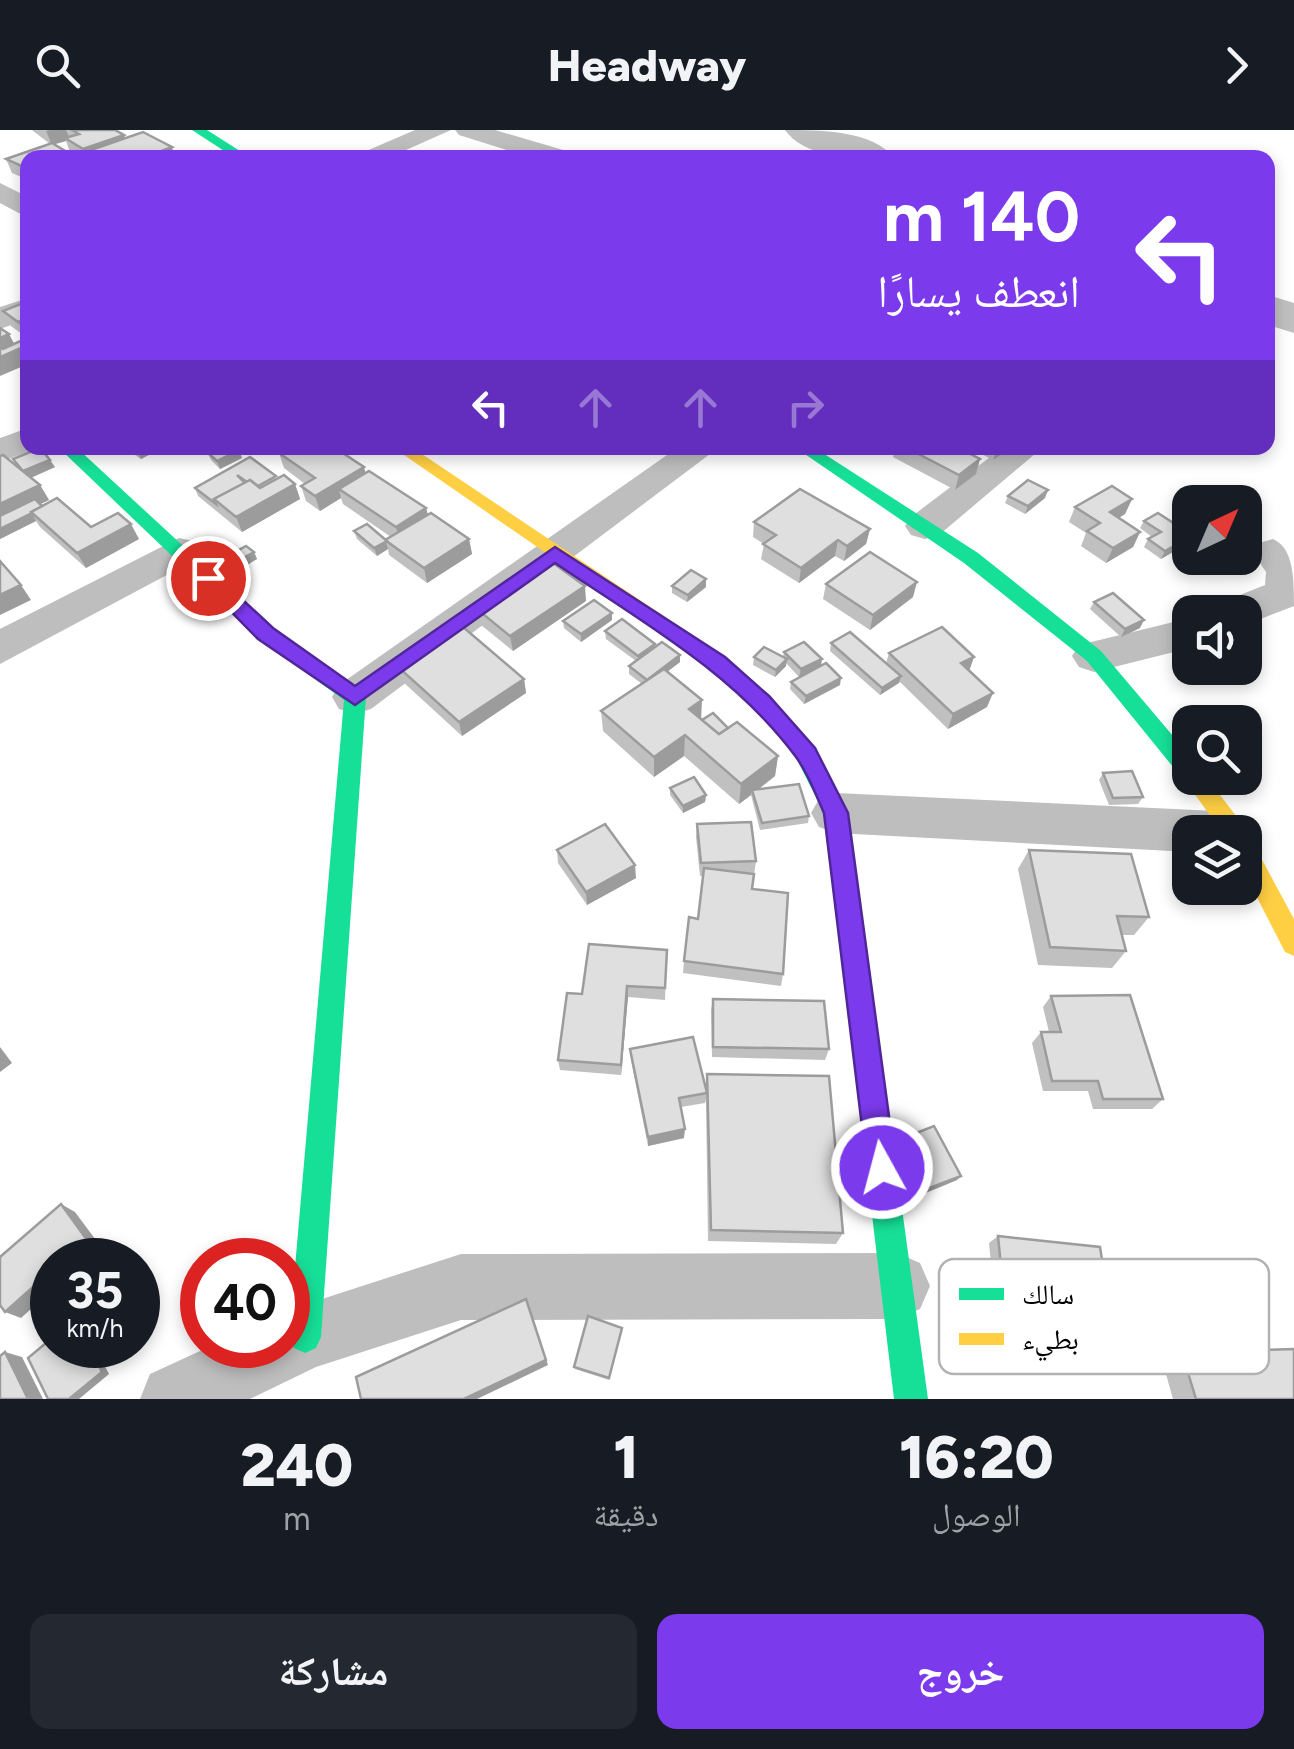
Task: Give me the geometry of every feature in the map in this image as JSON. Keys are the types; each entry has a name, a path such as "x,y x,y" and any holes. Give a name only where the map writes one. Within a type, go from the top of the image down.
{"street":[{"path":"198,130 232,150"},
{"path":"384,150 438,130"},
{"path":"468,130 534,150"},
{"path":"75,455 266,634 355,697"},
{"path":"412,455 718,662 762,702 807,754 836,813 911,1399"},
{"path":"310,1274 355,697 690,455"},
{"path":"815,455 925,526 1094,656 1172,750"},
{"path":"925,526 1015,455"},
{"path":"0,648 179,551"},
{"path":"1262,602 1286,592 1286,571 1274,553"},
{"path":"1094,656 1172,637"},
{"path":"836,813 1172,830"},
{"path":"1262,883 1294,944"},
{"path":"310,1336 461,1287 897,1286"},
{"path":"175,1399 241,1368"}],"building":[{"path":"72,130 115,130 124,135 83,149 65,138 79,134"},
{"path":"143,132 172,147 164,150 91,150"},
{"path":"52,143 64,150 32,150"},
{"path":"20,154 20,165 6,159"},
{"path":"20,304 20,321 18,322 3,311"},
{"path":"20,341 20,348 0,357 0,346 3,349"},
{"path":"46,455 50,460 23,471 13,459"},
{"path":"282,455 346,455 364,467 315,496 301,486 315,478"},
{"path":"920,455 972,455 980,459 959,475"},
{"path":"0,456 40,485 0,504"},
{"path":"250,457 276,476 258,486 237,475 245,483 214,499 216,504 195,488"},
{"path":"369,471 426,508 396,527 339,489"},
{"path":"284,475 295,484 236,517 214,499 250,480 260,488"},
{"path":"1028,480 1048,490 1028,506 1008,496"},
{"path":"1112,486 1132,499 1110,512 1140,532 1113,548 1087,531 1100,523 1075,507"},
{"path":"800,489 870,529 847,546 838,540 801,568 763,544 776,535 754,522"},
{"path":"57,498 91,527 118,513 131,524 77,553 31,512"},
{"path":"35,499 42,506 0,529 0,516"},
{"path":"431,513 469,539 424,568 385,540"},
{"path":"1158,513 1172,522 1172,547 1165,551 1148,539 1161,532 1144,521"},
{"path":"367,524 387,541 374,548 354,531"},
{"path":"246,546 254,552 232,564 225,558"},
{"path":"870,552 917,582 873,615 826,584"},
{"path":"0,561 21,585 0,595"},
{"path":"553,563 585,586 510,636 478,610"},
{"path":"691,570 706,579 688,595 672,586"},
{"path":"1113,593 1144,620 1125,629 1094,602"},
{"path":"594,600 612,613 581,634 563,621"},
{"path":"622,619 655,644 638,656 605,631"},
{"path":"463,627 524,679 459,722 398,667"},
{"path":"942,627 974,657 961,663 993,693 953,714 889,653"},
{"path":"850,632 901,676 882,688 831,643"},
{"path":"662,642 680,655 647,680 629,666"},
{"path":"804,642 822,659 801,669 784,652"},
{"path":"764,647 787,659 776,670 754,657"},
{"path":"826,663 841,678 806,696 791,682"},
{"path":"664,669 702,700 689,709 719,734 737,722 778,756 741,784 685,735 654,757 601,711"},
{"path":"713,713 728,728 719,734 702,720"},
{"path":"1132,771 1143,797 1113,798 1103,773"},
{"path":"694,777 706,795 683,806 670,788"},
{"path":"799,784 809,816 762,823 752,790"},
{"path":"751,822 756,861 701,863 697,824"},
{"path":"605,824 635,865 586,892 557,850"},
{"path":"1029,850 1131,854 1149,917 1117,916 1126,951 1050,947"},
{"path":"704,868 754,874 752,889 788,893 783,974 684,961 689,917 698,919"},
{"path":"589,944 667,950 665,988 627,986 621,1065 558,1060 567,993 582,994"},
{"path":"1130,995 1163,1099 1103,1099 1098,1081 1052,1081 1041,1032 1061,1032 1051,996"},
{"path":"713,999 824,1001 829,1049 713,1047"},
{"path":"693,1037 707,1093 679,1098 685,1129 648,1137 630,1049"},
{"path":"707,1074 829,1076 843,1233 711,1230"},
{"path":"934,1126 961,1176 927,1189 901,1139"},
{"path":"61,1204 86,1238 30,1238 30,1290 5,1312 0,1305 0,1257"},
{"path":"998,1236 1100,1247 1102,1259 1000,1259"},
{"path":"526,1299 546,1360 464,1399 361,1399 356,1377"},
{"path":"588,1316 622,1328 609,1378 574,1367"},
{"path":"1294,1349 1294,1399 1196,1399 1188,1374 1269,1374 1269,1350"},
{"path":"5,1352 28,1399 0,1399 0,1356"},
{"path":"33,1368 100,1368 102,1372 69,1399 48,1399"}],"waterway":[{"path":"804,130 855,150"},
{"path":"1275,312 1294,319"}],"traffic: fast":[{"path":"198,130 232,150"},
{"path":"74,455 265,633 355,697 310,1273"},
{"path":"815,455 971,558 1094,656 1172,750"},
{"path":"803,750 836,813 911,1399"}],"traffic: slow":[{"path":"412,455 718,662 762,702 803,750"},
{"path":"1207,795 1222,815"},
{"path":"1262,883 1294,944"}],"route":[{"path":"208,578 266,634 355,697 555,554 718,662 762,702 807,754 836,813 882,1168"}]}
